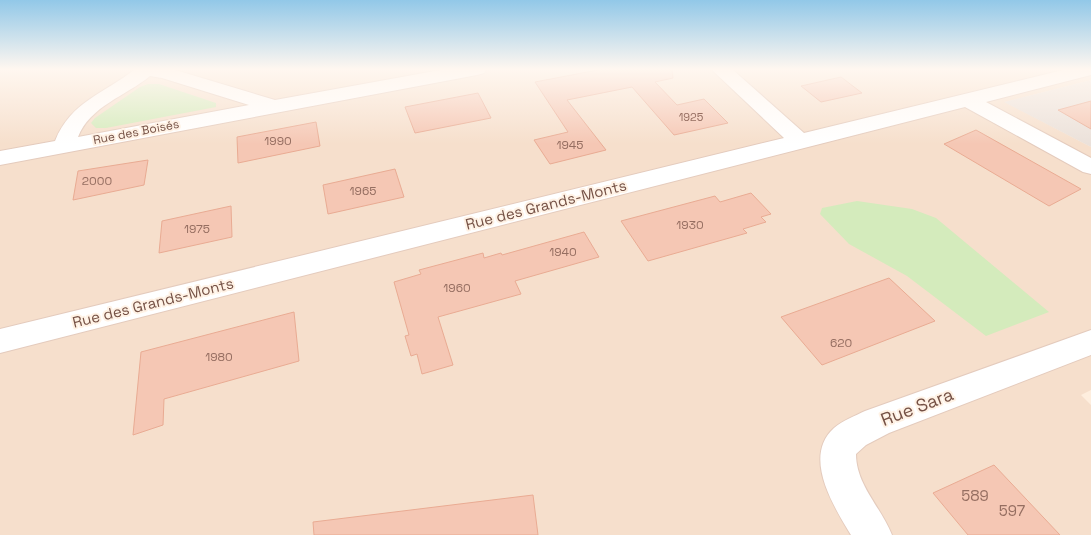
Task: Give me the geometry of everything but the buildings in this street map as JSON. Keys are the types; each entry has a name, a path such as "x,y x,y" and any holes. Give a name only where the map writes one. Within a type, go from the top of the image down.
{"street":[{"path":"64,145 72,125 80,115 112,94"},
{"name":"Rue des Boisés","path":"234,94 273,106"},
{"name":"Rue des Boisés","path":"0,158 339,94"},
{"path":"748,94 801,142"},
{"name":"Rue des Grands-Monts","path":"0,341 992,94"},
{"path":"968,100 1091,167"},
{"name":"Rue Sara","path":"873,535 846,490 839,469 837,458 841,445 854,433 877,422 1091,342"}],"shaded area":[{"path":"0,94 1036,94 1005,102 1091,147 1091,390 1081,395 1091,405 1091,535 0,535"},
{"path":"1036,94 1091,94 1091,147 1004,102"}],"green space":[{"path":"130,94 189,94 216,103 216,107 106,128 96,128 91,123 95,118"},
{"path":"857,201 912,209 936,218 1049,312 986,336 907,276 849,244 820,214 822,208"}]}
